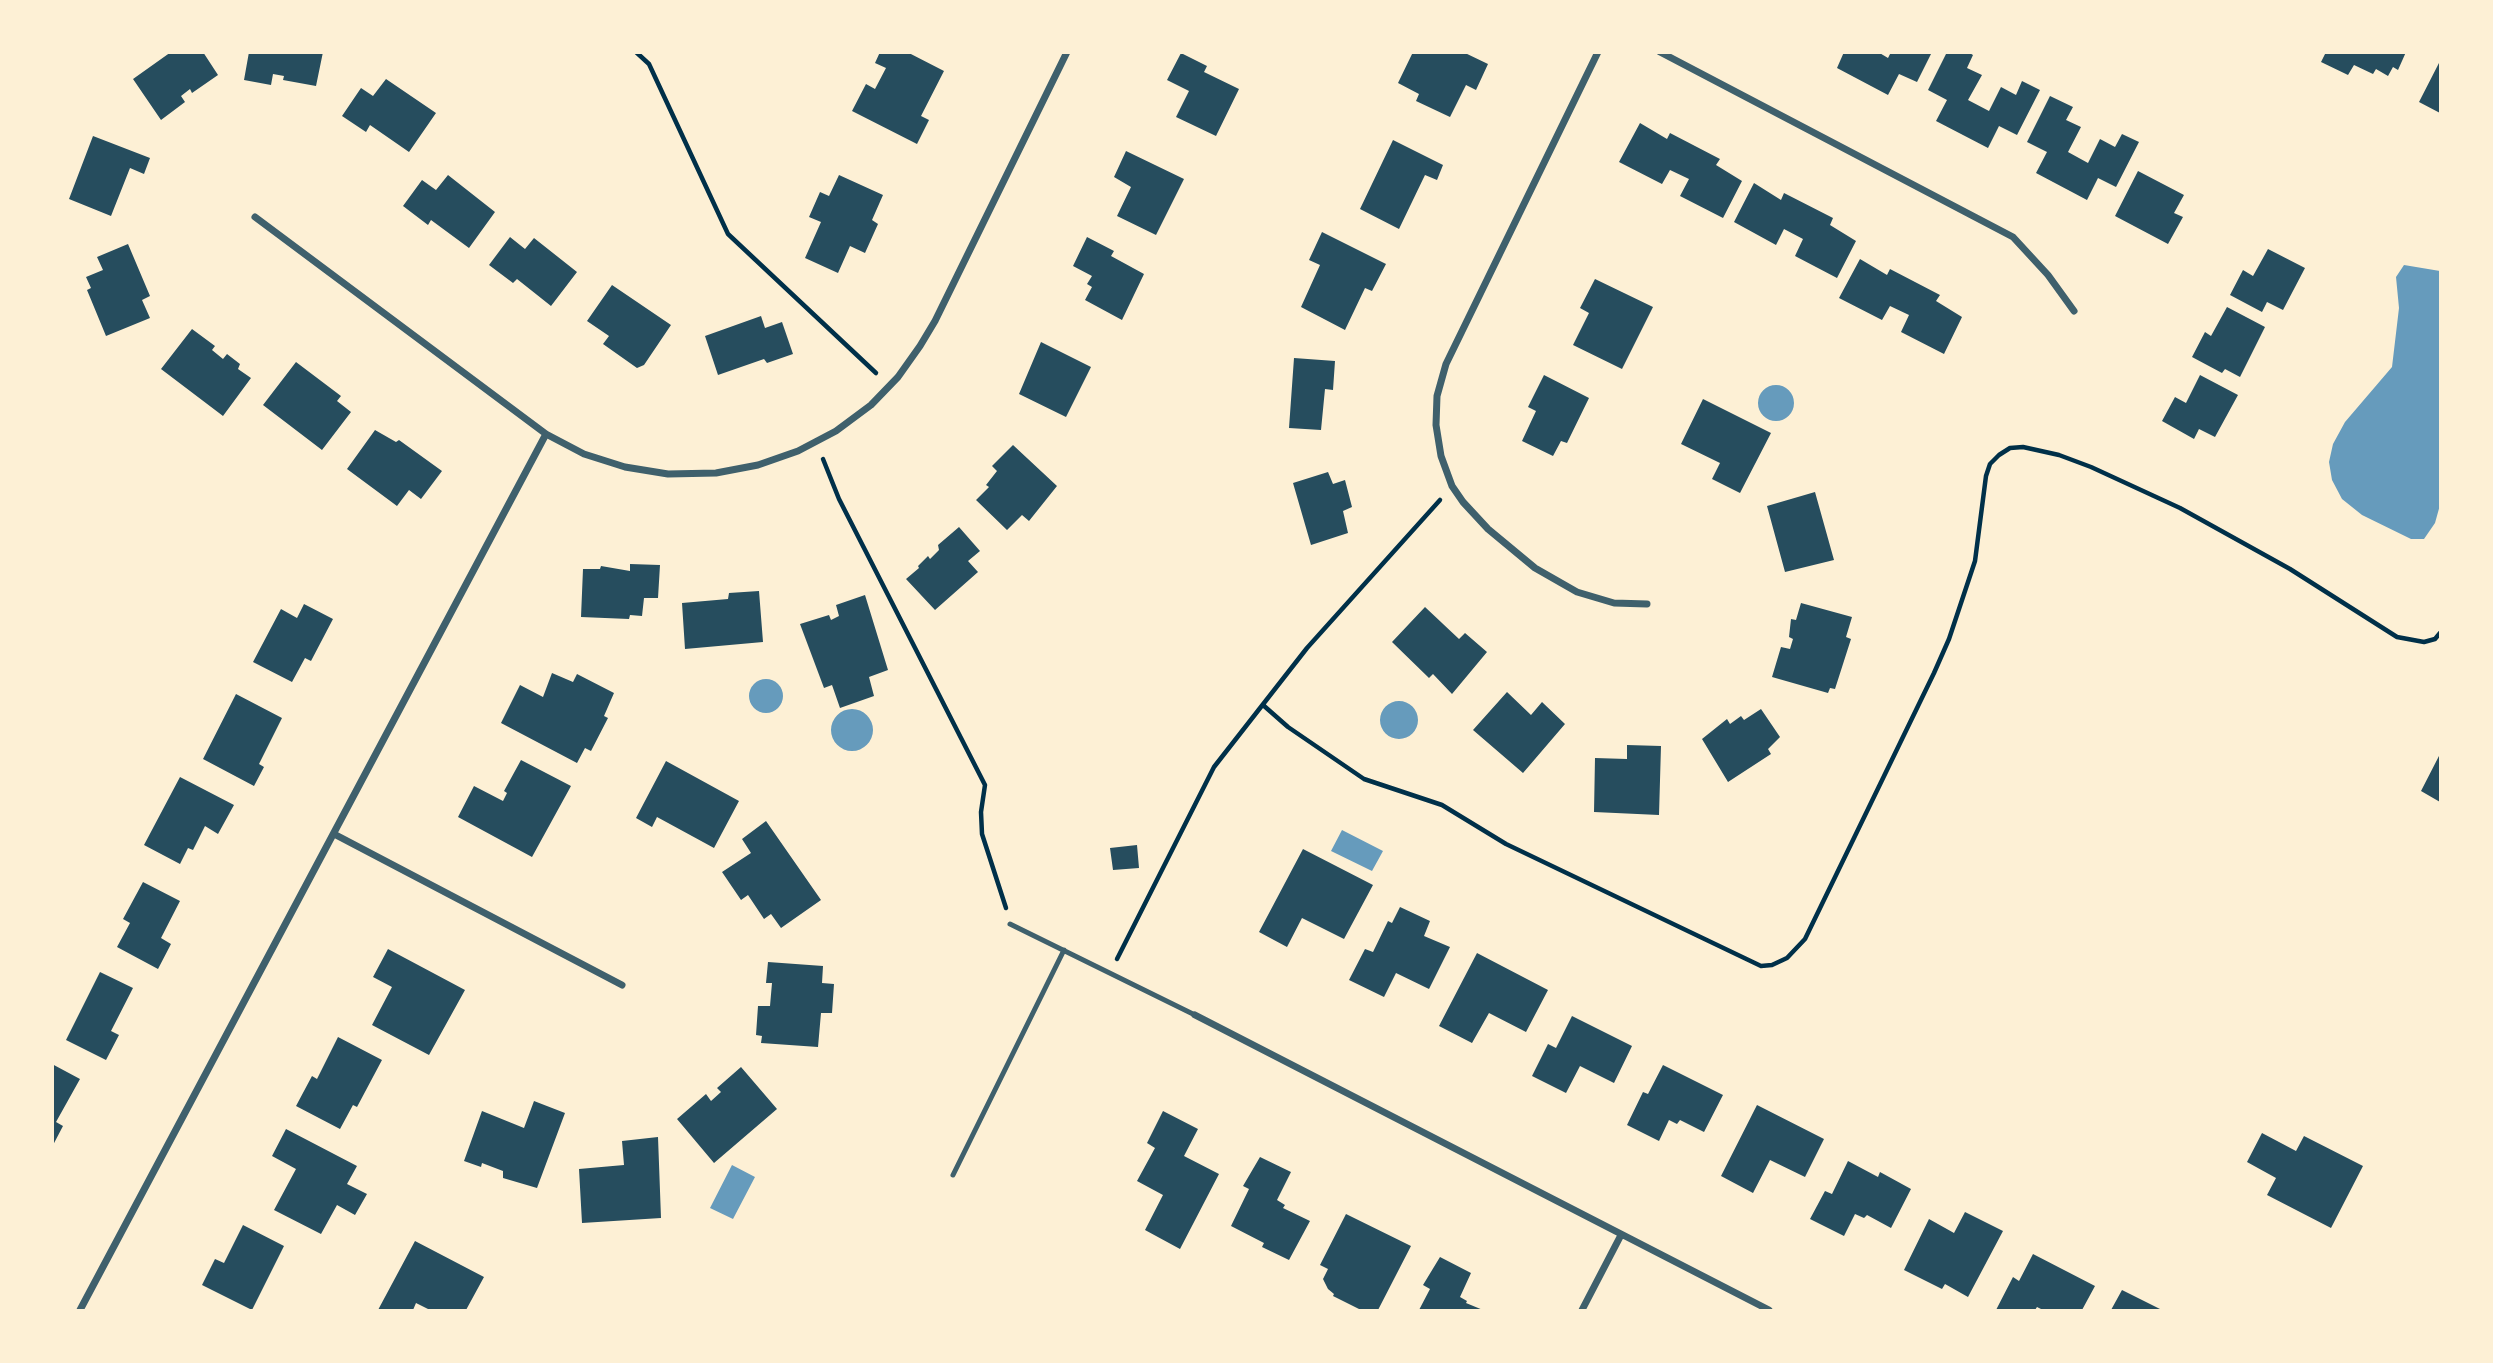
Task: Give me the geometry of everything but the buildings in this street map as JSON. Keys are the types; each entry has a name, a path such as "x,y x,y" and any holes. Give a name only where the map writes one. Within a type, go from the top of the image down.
{"street":[{"path":"255,217 546,434 584,454 625,467 668,474 716,473 758,465 799,451 836,431 889,385 920,346 935,321 1067,52"},
{"path":"1598,52 1446,364 1437,396 1436,425 1441,456 1452,486 1488,529 1535,568 1577,592 1614,603 1647,604"},
{"path":"1660,52 2012,237 2048,275 2074,311"},
{"path":"84,1309 546,434"},
{"path":"334,834 622,985"},
{"path":"1195,1015 1769,1311"},
{"path":"1582,1311 1621,1235"}],"lane":[{"path":"1010,924 1195,1015"},
{"path":"953,1175 1064,950"}],"path":[{"path":"636,52 649,64 728,234 889,385"},
{"path":"816,442 839,499 985,785 981,811 982,834 1010,924"},
{"path":"1263,705 1288,727 1364,779 1442,805 1506,844 1761,966 1772,965 1787,958 1805,939 1934,673 1949,639 1975,561 1986,476 1990,464 2010,448 2023,447 2059,455 2180,508 2290,569 2397,637 2424,642 2435,639 2441,633"},
{"path":"1110,973 1214,767 1307,648 1452,486"}],"water":[{"path":"2404,265 2440,271 2440,505 2435,523 2424,539 2411,539 2362,515 2342,499 2332,480 2329,462 2333,444 2345,422 2392,367 2399,308 2396,277"},
{"path":"1776,385 1788,391 1794,403 1788,415 1776,421 1764,415 1758,403 1764,391"},
{"path":"766,679 778,684 783,696 778,708 766,713 754,708 749,696 754,684"},
{"path":"1399,701 1413,706 1418,720 1413,734 1399,739 1385,734 1380,720 1385,706"},
{"path":"852,709 867,715 873,730 867,745 852,751 837,745 831,730 837,715"},
{"path":"1342,830 1383,851 1372,871 1331,851"},
{"path":"732,1165 755,1177 733,1219 710,1208"}]}
